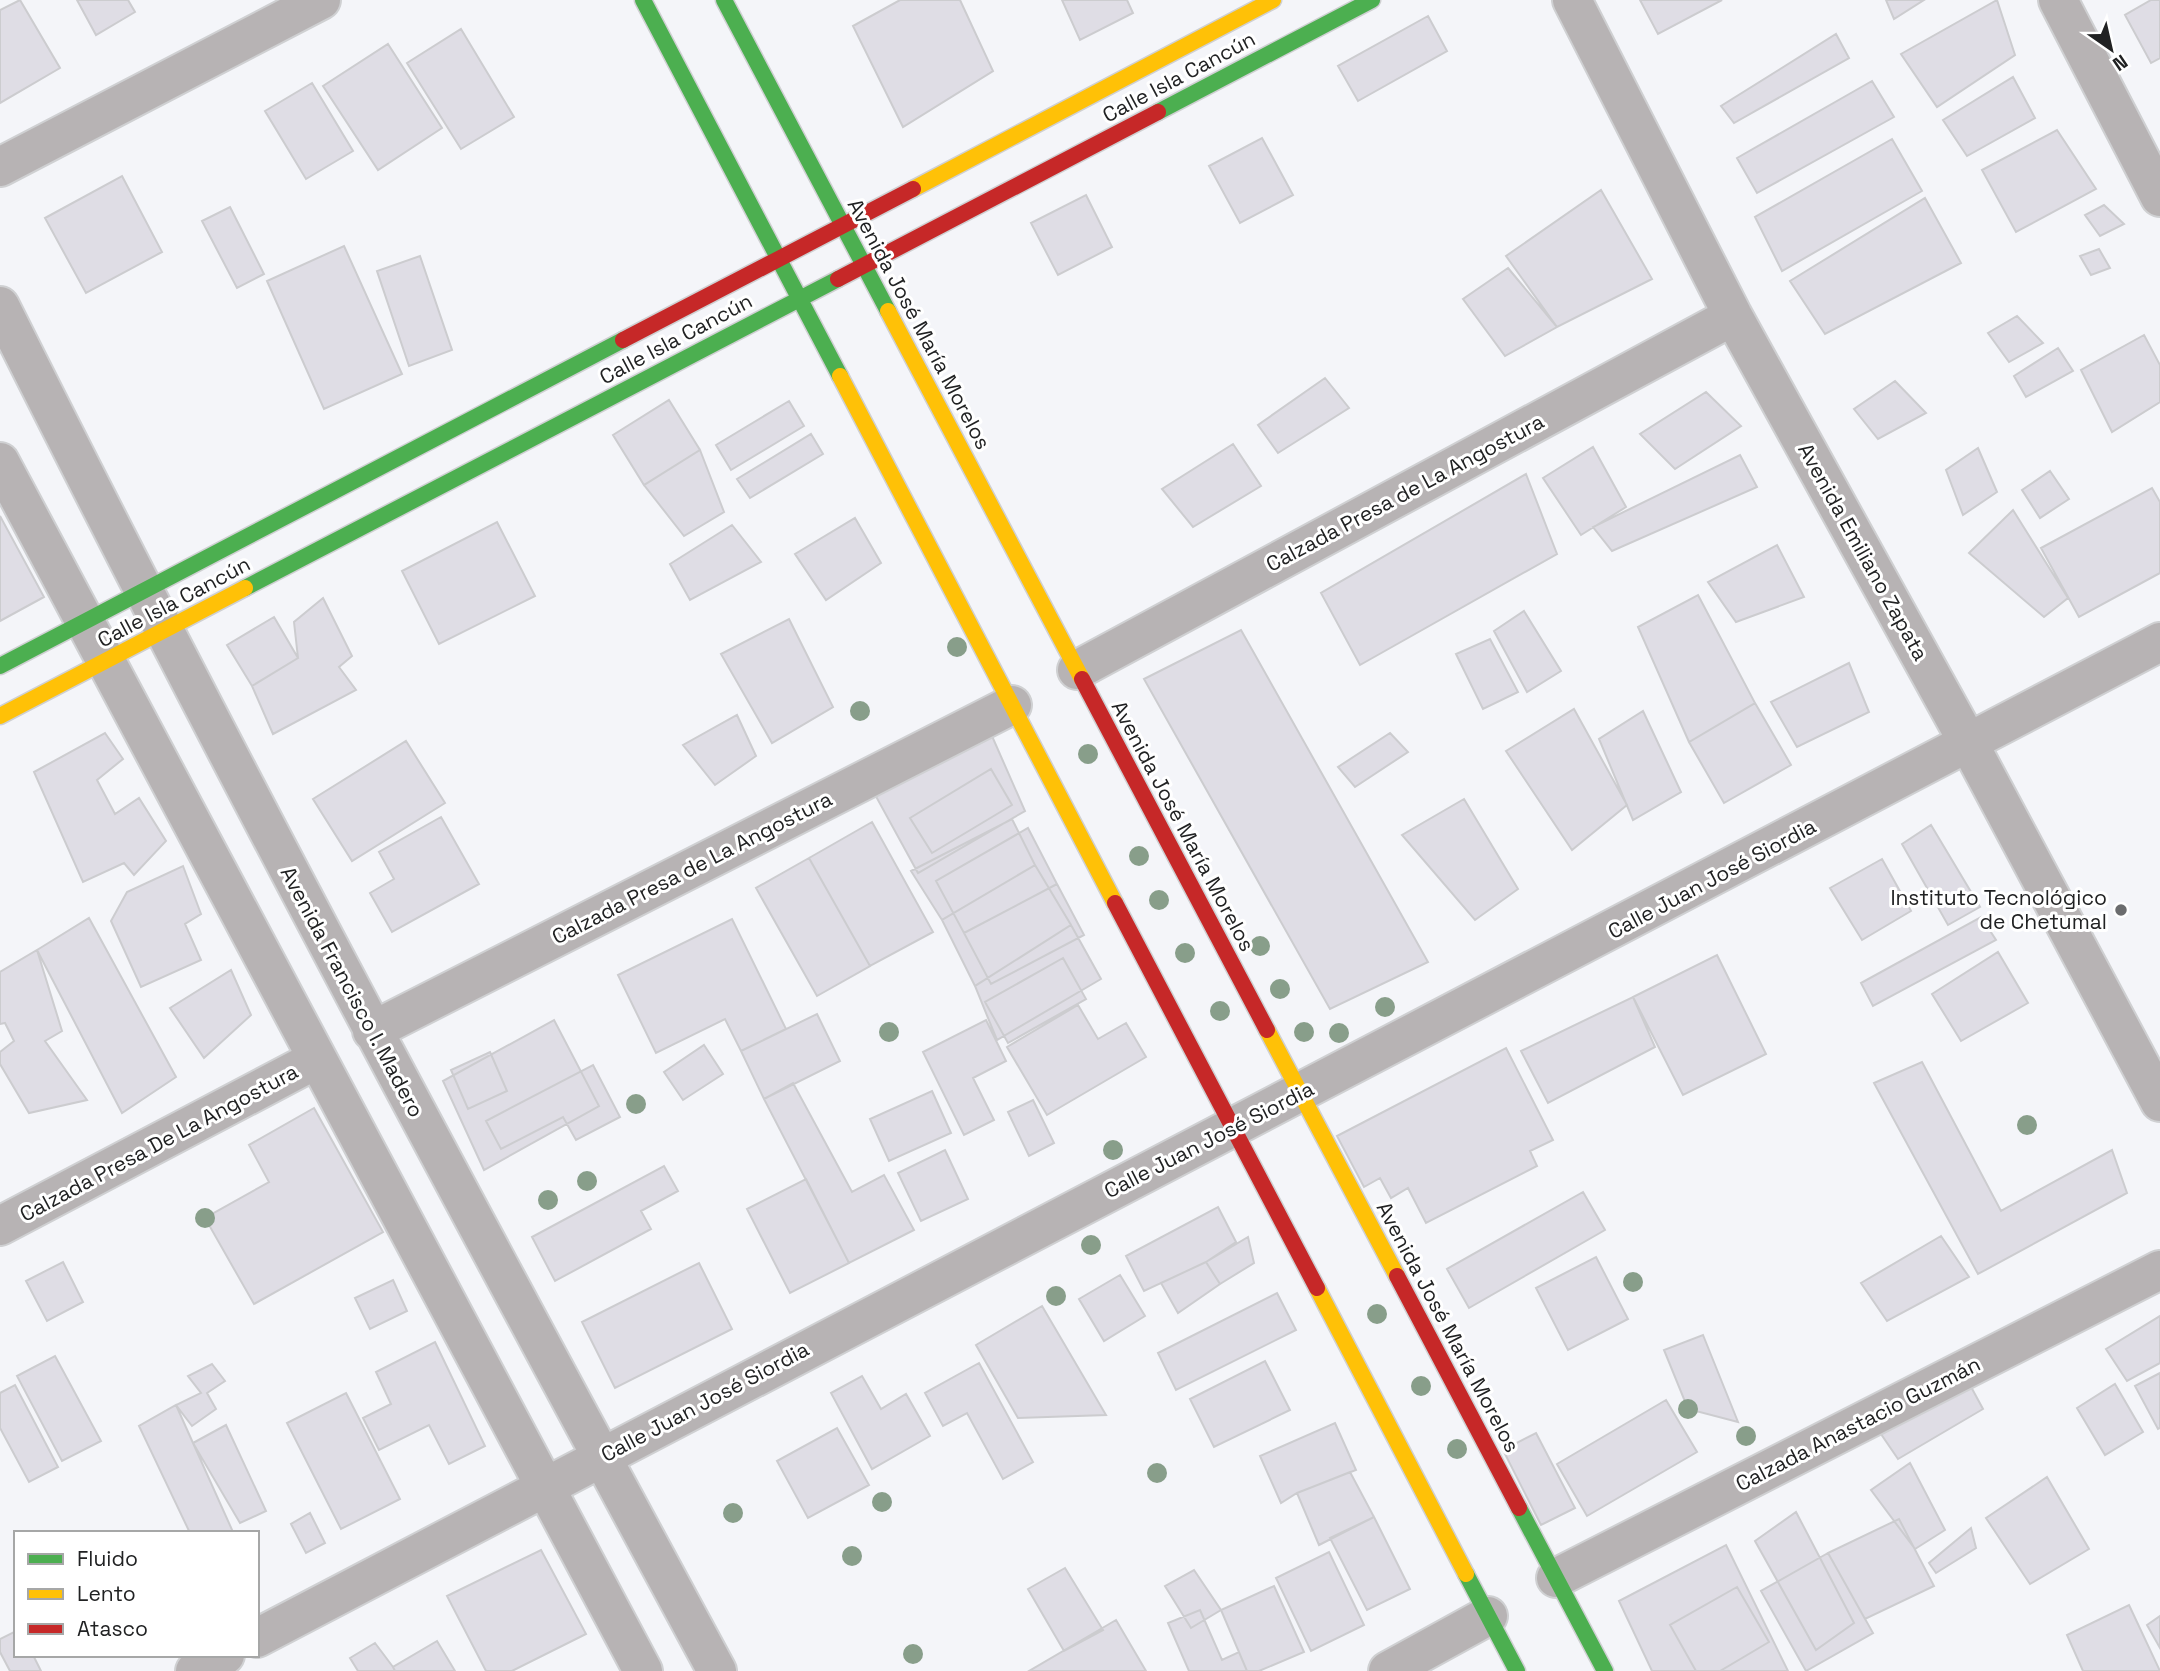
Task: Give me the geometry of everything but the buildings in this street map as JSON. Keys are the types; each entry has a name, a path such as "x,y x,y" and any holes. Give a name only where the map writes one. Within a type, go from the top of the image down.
{"street":[{"path":"0,167 321,0"},
{"path":"643,0 1517,1671"},
{"name":"Avenida José María Morelos","path":"724,0 1605,1671"},
{"name":"Calle Isla Cancún","path":"0,666 1273,0"},
{"name":"Calle Isla Cancún","path":"0,716 1372,0"},
{"name":"Avenida Emiliano Zapata","path":"1572,0 1733,316 1969,744 2160,1102"},
{"path":"2058,0 2160,197"},
{"name":"Avenida Francisco I. Madero","path":"0,306 142,592 372,1031 717,1671"},
{"name":"Calzada Presa de La Angostura","path":"1077,670 1733,316"},
{"path":"0,462 643,1671"},
{"name":"Calle Juan José Siordia","path":"259,1637 1232,1126 1301,1094 2160,642"},
{"name":"Calzada Presa de La Angostura","path":"372,1031 1012,705"},
{"name":"Calzada Presa De La Angostura","path":"0,1226 317,1059"},
{"name":"Calzada Anastacio Guzmán","path":"1556,1578 2160,1270"},
{"path":"1388,1671 1488,1616"},
{"path":"195,1671 221,1657"}],"traffic: fast":[{"path":"643,0 840,376"},
{"path":"724,0 888,311"},
{"path":"1158,112 1372,0"},
{"path":"245,588 838,279"},
{"path":"0,666 623,340"},
{"path":"1519,1508 1605,1671"},
{"path":"1466,1574 1517,1671"}],"traffic: slow":[{"path":"913,189 1273,0"},
{"path":"888,311 1082,679"},
{"path":"840,376 1115,903"},
{"path":"0,716 245,588"},
{"path":"1267,1030 1397,1276"},
{"path":"1317,1288 1466,1574"}],"traffic: jam":[{"path":"838,279 1158,112"},
{"path":"623,340 913,189"},
{"path":"1082,679 1267,1030"},
{"path":"1115,903 1317,1288"},
{"path":"1397,1276 1519,1508"}],"place":[{"name":"Instituto Tecnológico de Chetumal","path":"2121,910"}]}
